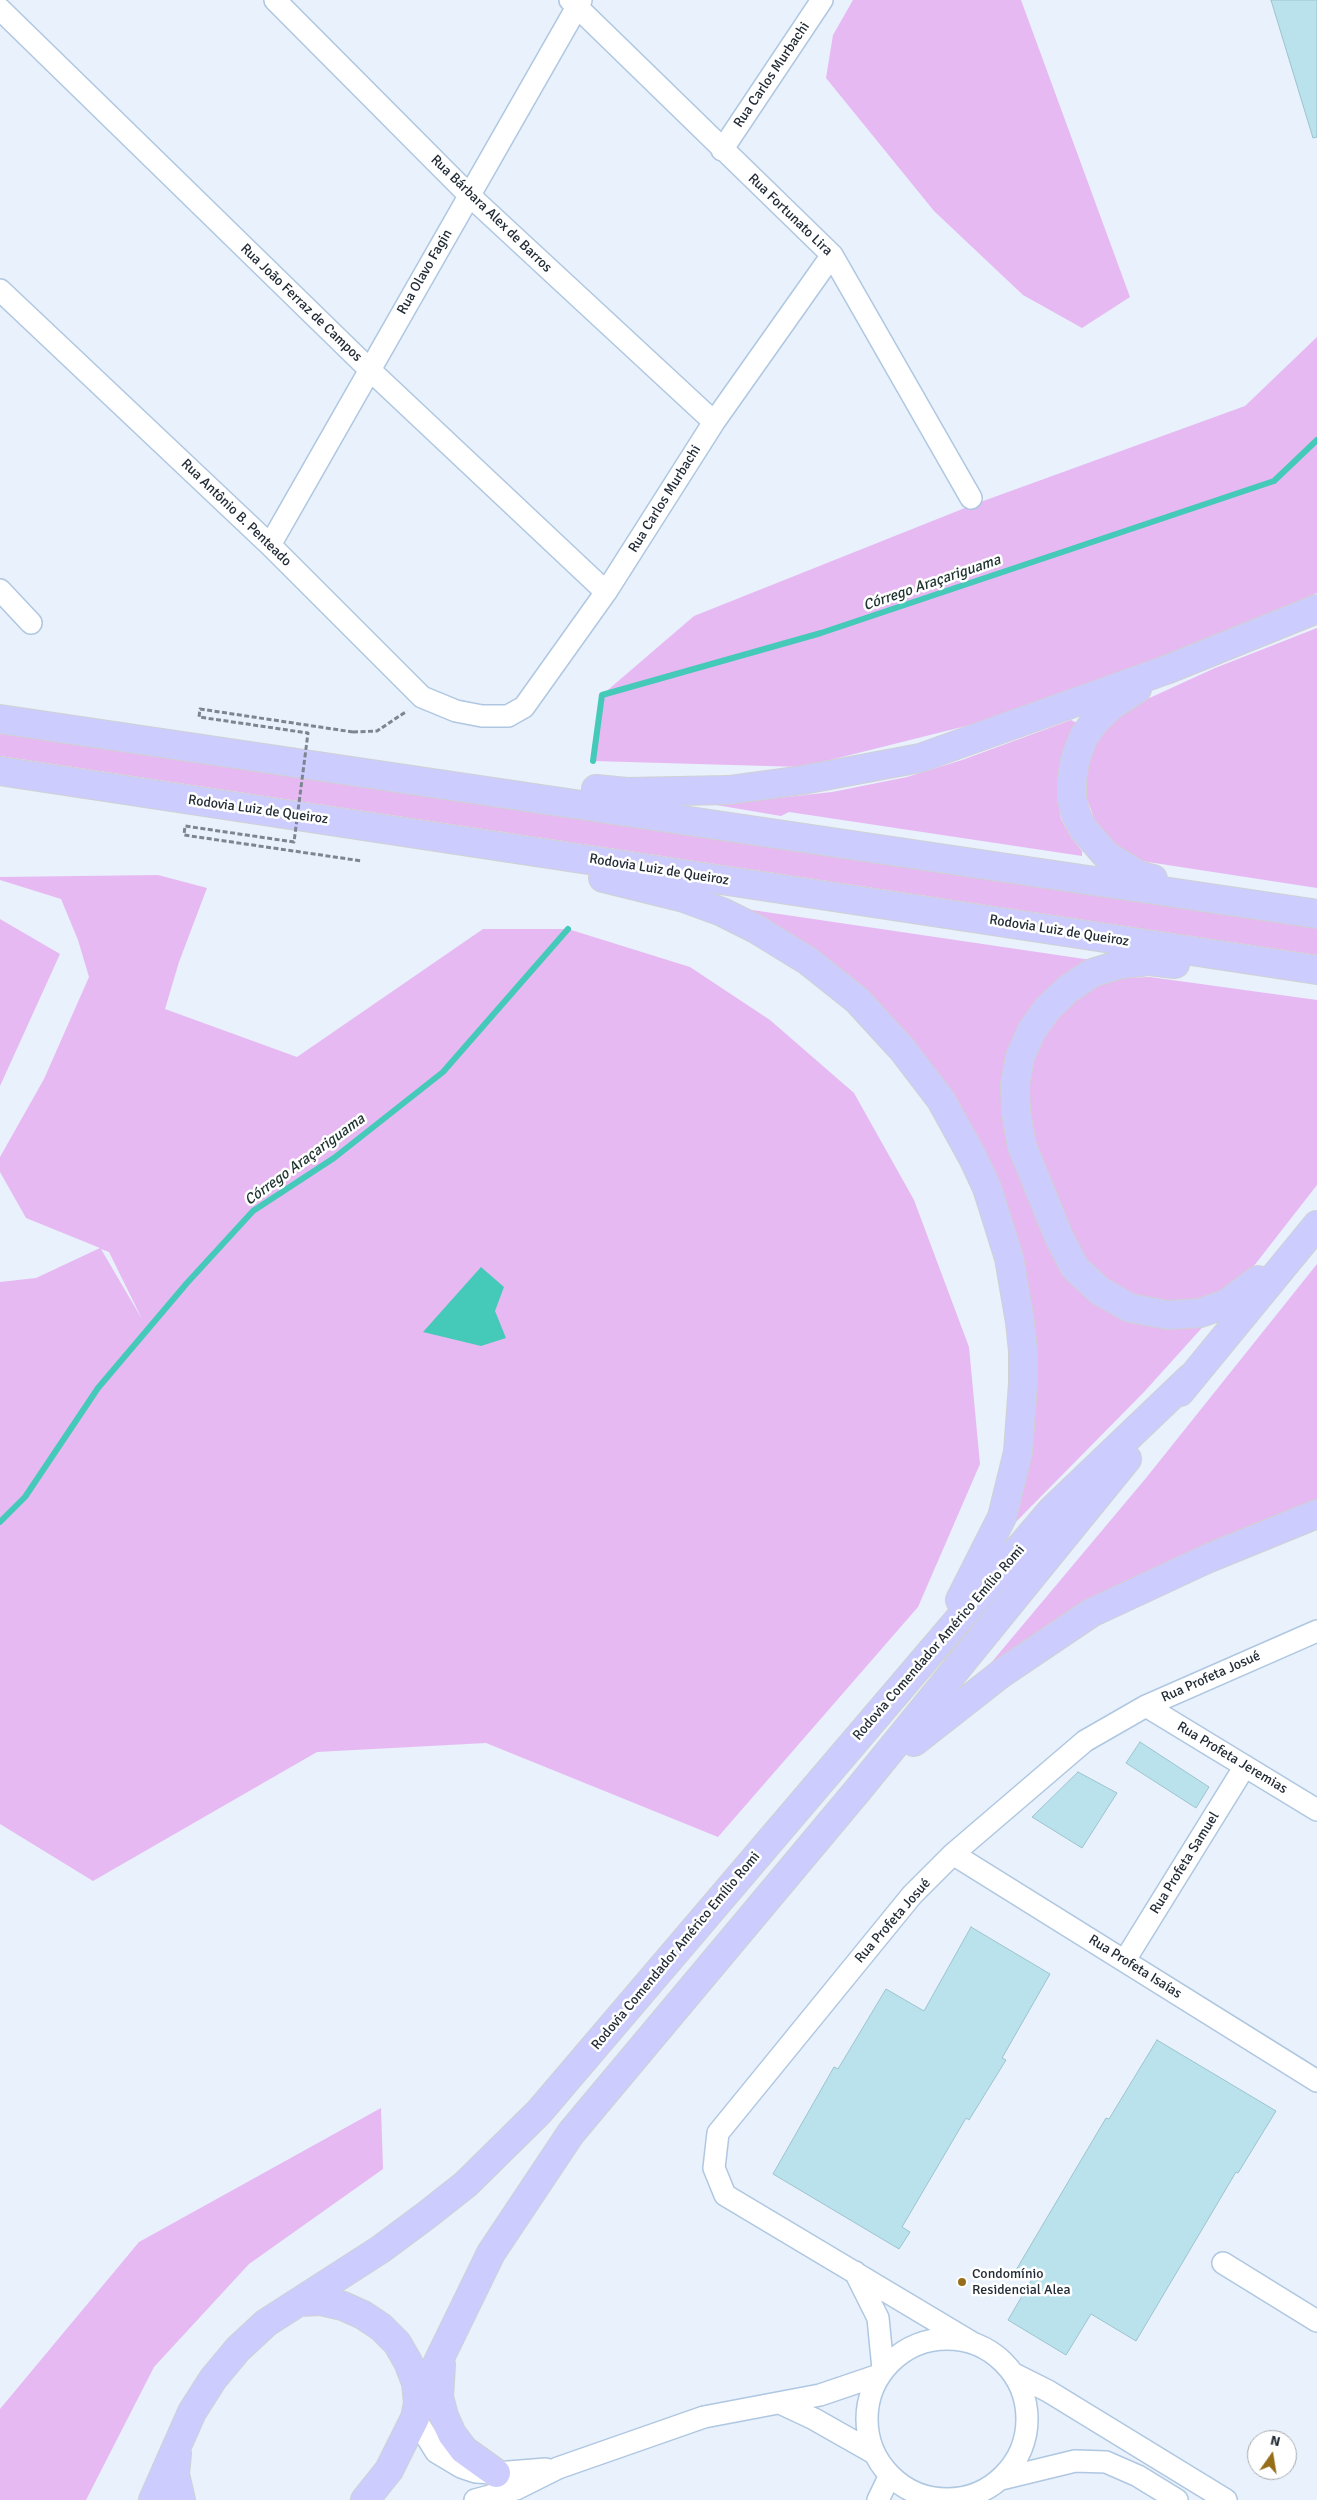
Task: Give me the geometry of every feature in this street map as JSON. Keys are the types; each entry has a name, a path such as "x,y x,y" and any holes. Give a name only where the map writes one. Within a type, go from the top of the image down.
{"highway":[{"path":"161,742 627,792 729,790 855,772 920,758 1166,670 1317,609"},
{"path":"1166,670 1112,705 1096,720 1084,736 1075,760 1072,781 1072,799 1076,815 1084,830 1106,855 1138,875 1266,906"},
{"path":"0,719 1317,914"},
{"name":"Rodovia Luiz de Queiroz","path":"0,771 1317,970"},
{"path":"352,824 620,882 684,898 722,912 756,929 808,961 851,995 902,1049 941,1100 959,1129 987,1188 1004,1240 1016,1290 1020,1322 1023,1351 1022,1392 1018,1452 1002,1517 978,1569 925,1659"},
{"path":"1317,978 1149,961 1121,964 1092,973 1068,989 1048,1008 1032,1030 1020,1057 1015,1085 1016,1113 1022,1146 1059,1237 1075,1268 1100,1291 1130,1308 1168,1316 1200,1313 1226,1304 1255,1283 1317,1217"},
{"name":"Rodovia Comendador Américo Emílio Romi","path":"365,2500 389,2470 417,2401 442,2355 491,2253 571,2132 858,1790 1073,1527 1190,1378 1317,1225"},
{"name":"Rodovia Comendador Américo Emílio Romi","path":"153,2500 192,2412 213,2379 238,2349 266,2323 381,2249 466,2184 539,2112 1052,1510 1190,1378"},
{"path":"858,1790 940,1719 1002,1673 1091,1613 1209,1558 1317,1514"},
{"path":"299,2302 321,2301 343,2306 363,2315 381,2327 397,2344 408,2362 417,2401"},
{"path":"442,2355 439,2397 444,2416 452,2434 464,2450 496,2473"},
{"path":"178,2447 175,2474 181,2500"}],"street":[{"name":"Rua Bárbara Alex de Barros","path":"275,0 469,196 714,422"},
{"name":"Rua Carlos Murbachi","path":"722,150 822,0"},
{"name":"Rua Olavo Fagin","path":"270,545 469,196 576,2"},
{"name":"Rua Fortunato Lira","path":"576,2 722,150 832,255 971,498"},
{"name":"Rua João Ferraz de Campos","path":"0,9 370,370 606,592"},
{"name":"Rua Carlos Murbachi","path":"482,716 508,716 524,707 606,592 714,422 832,255"},
{"name":"Rua Antônio B. Penteado","path":"0,290 270,545 422,697 456,711 482,716"},
{"path":"0,590 31,623"},
{"name":"Rua Profeta Josué","path":"971,2342 916,2304 855,2272 725,2195 714,2168 718,2133 912,1895 953,1854 1085,1741 1146,1706 1317,1631"},
{"name":"Rua Profeta Jeremias","path":"1146,1706 1317,1810"},
{"name":"Rua Profeta Samuel","path":"1124,1960 1245,1766"},
{"name":"Rua Profeta Isaías","path":"953,1854 1317,2081"},
{"path":"1223,2263 1317,2321"},
{"path":"855,2272 878,2318 881,2372"},
{"path":"952,2338 971,2342 996,2354 1014,2374 1024,2395 1028,2418 1025,2440 1016,2462 1001,2479 985,2490 966,2497 946,2500 926,2496 906,2488 890,2475 874,2453 868,2433 866,2413 870,2393 881,2372 897,2355 914,2345 932,2340 952,2338"},
{"path":"475,2500 516,2489 558,2468 704,2417 741,2408 782,2404 852,2386 881,2372"},
{"path":"1014,2374 1048,2391 1226,2500"},
{"path":"417,2401 436,2452 461,2467 476,2472 496,2473 558,2468"},
{"path":"782,2404 814,2418 874,2453"},
{"path":"1001,2479 1075,2461 1106,2462 1138,2476 1177,2500"},
{"path":"878,2500 890,2475"}],"path":[{"path":"362,861 184,835 186,826 294,842 308,733 199,718 200,710 353,732 377,730 402,717 422,697"}],"shaded area":[{"path":"853,0 1021,0 1130,297 1082,328 1023,295 934,211 826,78 833,35"},
{"path":"1317,337 1317,593 1166,661 1022,712 802,767 593,761 602,695 694,616 975,504 1245,406"},
{"path":"1317,628 1317,888 1135,860 1113,845 1098,829 1084,791 1085,770 1101,731 1132,706 1215,668"},
{"path":"1071,720 1077,723 1064,754 1058,775 1058,799 1061,819 1072,839 1082,851 1082,856 789,812 781,816 716,805 832,792 907,777 962,760"},
{"path":"0,729 1317,927 1317,955 0,756"},
{"path":"158,875 207,888 179,962 165,1009 297,1057 483,929 568,929 690,967 770,1020 854,1093 914,1200 969,1347 980,1464 918,1607 718,1837 486,1743 317,1752 93,1881 0,1824 0,1282 36,1278 100,1248 26,1218 0,1172 0,1157 44,1079 89,977 78,940 61,899 0,880 0,877","holes":["101,1249 109,1252 142,1319"]},
{"path":"725,906 1098,961 1003,1079 1080,1291 1104,1309 1128,1319 1209,1320 1144,1392 1006,1532 1021,1284 917,1059"},
{"path":"0,919 60,954 0,1086"},
{"path":"1150,977 1317,1000 1317,1185 1239,1285 1211,1301 1143,1303 1089,1271 1024,1124 1031,1058 1057,1016 1078,996 1099,985 1122,978"},
{"path":"1317,1264 1317,1501 975,1682 1146,1478"},
{"path":"481,1267 504,1287 495,1311 506,1338 481,1346 423,1332"},
{"path":"381,2108 383,2169 249,2264 154,2367 86,2500 0,2500 0,2409 139,2242"}],"building":[{"path":"1271,0 1317,0 1317,137 1313,138"},
{"path":"1140,1742 1209,1787 1196,1808 1126,1763"},
{"path":"1078,1772 1117,1793 1082,1848 1032,1817"},
{"path":"971,1927 1050,1974 1002,2058 1006,2060 969,2120 966,2118 902,2227 910,2232 899,2249 773,2174 834,2067 838,2069 886,1989 924,2011"},
{"path":"1157,2040 1276,2111 1238,2173 1236,2172 1136,2341 1091,2314 1066,2355 1008,2320 1032,2279 1016,2270 1106,2118 1109,2119"}],"waterway":[{"name":"Córrego Araçariguama","path":"593,761 602,695 821,633 1274,481 1317,440"},
{"name":"Córrego Araçariguama","path":"0,1522 25,1497 98,1388 187,1283 253,1211 334,1158 443,1072 568,929"}],"place":[{"name":"Condomínio Residencial Alea","path":"962,2282"}]}
